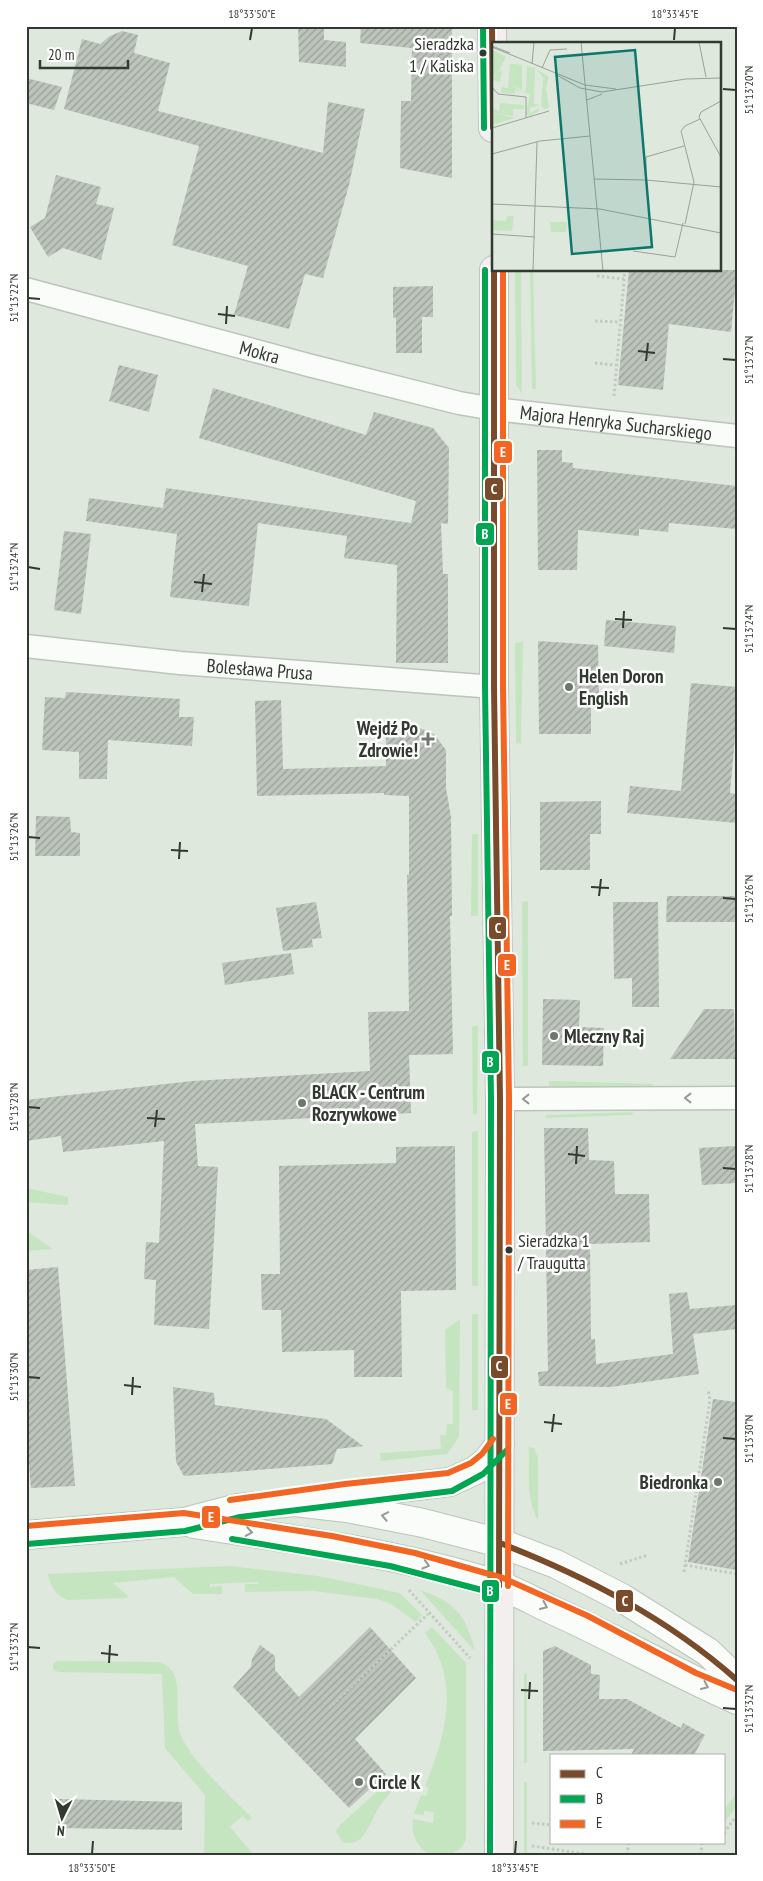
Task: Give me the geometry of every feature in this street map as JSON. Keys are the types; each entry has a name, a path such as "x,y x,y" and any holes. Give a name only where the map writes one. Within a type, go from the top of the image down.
{"main road":[{"path":"492,26 492,42"},
{"path":"494,271 494,687 500,1099 499,1855"}],"street":[{"name":"Mokra","path":"26,289 308,365 459,403 494,409"},
{"name":"Majora Henryka Sucharskiego","path":"494,409 737,436"},
{"name":"Bolesława Prusa","path":"26,646 190,664 494,687"},
{"path":"500,1099 737,1098"},
{"path":"26,1535 184,1522 238,1508 294,1502 346,1493 450,1482 476,1470 488,1460 500,1444"},
{"path":"294,1502 347,1508 423,1523 500,1543 556,1564 622,1598 708,1652 737,1680"},
{"path":"184,1522 331,1545 392,1557 500,1586 584,1624 692,1681 737,1700"}],"path":[{"path":"613,402 625,271"},
{"path":"597,276 624,279"},
{"path":"596,321 620,322"},
{"path":"594,363 616,365"},
{"path":"684,1572 710,1400 708,1389"},
{"path":"614,1566 648,1555"},
{"path":"685,1565 737,1574"},
{"path":"408,1588 428,1614 472,1660"},
{"path":"329,1708 428,1614"},
{"path":"726,1830 737,1815"},
{"path":"532,1823 550,1825"},
{"path":"532,1846 592,1855"}],"green space":[{"path":"515,271 521,271 522,394 516,384"},
{"path":"530,271 533,271 536,389 532,389"},
{"path":"523,642 521,744 516,743 515,643"},
{"path":"472,834 478,834 478,916 471,916"},
{"path":"528,901 528,1066 523,1066 522,902"},
{"path":"478,1025 477,1114 473,1114 472,1027"},
{"path":"549,1081 653,1084 652,1089 549,1086"},
{"path":"632,1112 633,1115 546,1118 546,1115"},
{"path":"478,1131 478,1286 472,1286 472,1132"},
{"path":"26,1188 68,1197 68,1205 26,1202"},
{"path":"26,1232 29,1233 53,1249 26,1251"},
{"path":"472,1314 478,1314 478,1410 472,1410"},
{"path":"460,1319 459,1437 447,1454 381,1461 380,1453 441,1449 440,1435 446,1435 447,1424 453,1424 453,1391 446,1388 445,1330"},
{"path":"529,1447 534,1448 538,1458 538,1521 530,1494"},
{"path":"229,1566 318,1576 400,1593 422,1615 416,1622 391,1604 377,1599 314,1591 245,1592 245,1584 258,1584 258,1582 210,1584 210,1587 222,1586 222,1594 193,1594 174,1577 113,1583 128,1596 127,1598 68,1600 54,1590 48,1574"},
{"path":"420,1590 442,1600 457,1611 468,1628 475,1651"},
{"path":"432,1627 466,1663 466,1838 464,1844 456,1852 446,1855 428,1854 420,1847 415,1839 413,1824 413,1819 433,1823 434,1812 424,1811 424,1815 414,1814 421,1795 426,1796 429,1788 425,1786 439,1747 444,1728 446,1708 443,1670 436,1651 425,1633"},
{"path":"57,1661 158,1662 168,1666 173,1673 178,1692 178,1724 180,1733 201,1766 252,1818 248,1821 243,1816 230,1827 254,1855 204,1855 205,1795 165,1748 162,1674 58,1672 53,1669 53,1664"},
{"path":"524,1673 527,1674 527,1763 524,1763"},
{"path":"389,1781 395,1788 380,1806 365,1834 356,1842 342,1842 336,1831 340,1825"},
{"path":"524,1782 527,1782 527,1855 524,1855"},
{"path":"737,1793 737,1806 726,1820 726,1807"}],"building":[{"path":"298,26 324,26 324,40 346,42 346,67 299,62"},
{"path":"361,26 452,26 452,178 400,168 401,101 411,101 412,48 360,43"},
{"path":"122,31 138,35 134,53 170,63 158,111 323,153 328,102 365,109 349,185 323,278 305,274 289,329 234,315 248,266 172,245 199,146 64,109 82,39 100,44 110,36"},
{"path":"26,78 62,87 54,110 26,103"},
{"path":"56,175 101,187 96,204 114,208 101,260 63,248 48,257 30,227 45,218"},
{"path":"737,270 731,332 669,324 663,390 618,385 629,271"},
{"path":"433,286 433,317 422,317 422,353 396,353 396,317 393,318 393,287"},
{"path":"119,365 158,375 149,412 109,401"},
{"path":"213,388 366,435 374,412 433,428 449,448 448,524 441,523 443,574 448,574 448,663 396,663 397,565 344,558 347,536 258,523 249,606 170,597 177,534 86,521 89,498 163,508 166,488 411,523 416,501 199,438"},
{"path":"537,450 562,450 562,462 573,463 573,468 737,486 737,529 669,523 668,532 639,529 639,536 578,530 577,570 538,570"},
{"path":"64,531 91,534 81,614 54,610"},
{"path":"606,620 676,626 674,653 604,646"},
{"name":"Helen Doron English","path":"538,641 598,645 599,696 591,695 591,734 539,734"},
{"path":"691,683 737,687 737,716 730,793 737,794 737,823 627,813 630,786 681,791"},
{"path":"66,692 180,699 179,717 194,717 192,746 108,740 107,779 79,779 79,752 42,750 45,697 65,698"},
{"path":"281,700 283,769 386,766 386,728 405,722 434,734 446,750 446,788 451,817 452,916 450,916 453,1054 409,1055 411,1113 195,1124 198,1166 218,1167 209,1329 154,1325 156,1280 144,1279 146,1242 159,1243 164,1141 63,1152 61,1136 26,1141 26,1100 192,1081 370,1071 368,1012 409,1011 407,875 409,875 409,796 384,795 384,793 257,796 255,701"},
{"path":"601,801 601,834 590,834 590,870 540,870 540,802"},
{"path":"36,816 70,817 71,832 80,833 80,856 35,856"},
{"path":"667,896 737,896 737,922 666,922"},
{"path":"316,902 322,938 312,939 313,947 283,951 276,908"},
{"path":"613,902 658,902 659,1007 632,1007 632,978 614,979"},
{"path":"291,953 294,974 225,985 222,963"},
{"path":"543,999 580,1000 579,1027 604,1028 603,1066 542,1065"},
{"path":"704,1009 734,1009 735,1059 670,1059"},
{"path":"544,1128 588,1128 589,1160 614,1161 615,1194 649,1194 650,1242 590,1244 591,1339 595,1339 596,1364 673,1354 669,1294 687,1292 690,1309 737,1305 737,1329 693,1334 699,1374 611,1387 539,1386 538,1372 548,1371"},
{"path":"455,1146 456,1290 401,1291 402,1377 354,1377 354,1350 282,1352 281,1310 262,1310 261,1274 280,1274 279,1166 396,1163 396,1147"},
{"path":"737,1146 737,1183 702,1185 699,1148"},
{"path":"58,1267 75,1486 31,1488 26,1429 26,1270"},
{"path":"173,1387 214,1393 215,1405 326,1419 363,1446 337,1449 332,1464 184,1476 176,1462"},
{"name":"Biedronka","path":"713,1399 737,1402 737,1570 688,1562"},
{"path":"370,1627 416,1678 355,1739 386,1774 349,1808 233,1687 251,1667 252,1659 260,1645 275,1656 275,1670 299,1697"},
{"path":"555,1646 591,1665 591,1674 600,1675 599,1699 627,1699 681,1728 683,1723 705,1735 695,1754 632,1754 634,1749 543,1751 543,1651"},
{"path":"59,1799 182,1802 182,1830 58,1828"}],"transit line":[{"name":"B","path":"483,26 484,128"},
{"name":"C","path":"492,26 492,42"},
{"name":"B","path":"485,270 485,687 491,1099 490,1855"},
{"name":"C","path":"494,271 494,687 500,1099 499,1586"},
{"name":"E","path":"503,271 503,687 509,1099 508,1586"},
{"name":"E","path":"230,1500 345,1484 448,1473 471,1463 482,1454 493,1439"},
{"name":"B","path":"27,1544 185,1531 240,1517 452,1491 483,1474 507,1450"},
{"name":"E","path":"26,1526 184,1513 332,1536 415,1553 503,1578 588,1616 696,1673 737,1690"},
{"name":"B","path":"232,1539 390,1566 497,1594"},
{"name":"C","path":"500,1543 564,1570 625,1601 683,1637 737,1680"}],"place":[{"name":"Sieradzka 1 / Kaliska","path":"483,53"},
{"name":"Helen Doron English","path":"569,687"},
{"name":"Wejdź Po Zdrowie!","path":"428,739"},
{"name":"Mleczny Raj","path":"554,1036"},
{"name":"BLACK - Centrum Rozrywkowe","path":"302,1103"},
{"name":"Sieradzka 1 / Traugutta","path":"509,1250"},
{"name":"Biedronka","path":"718,1482"},
{"name":"Circle K","path":"359,1782"}]}
